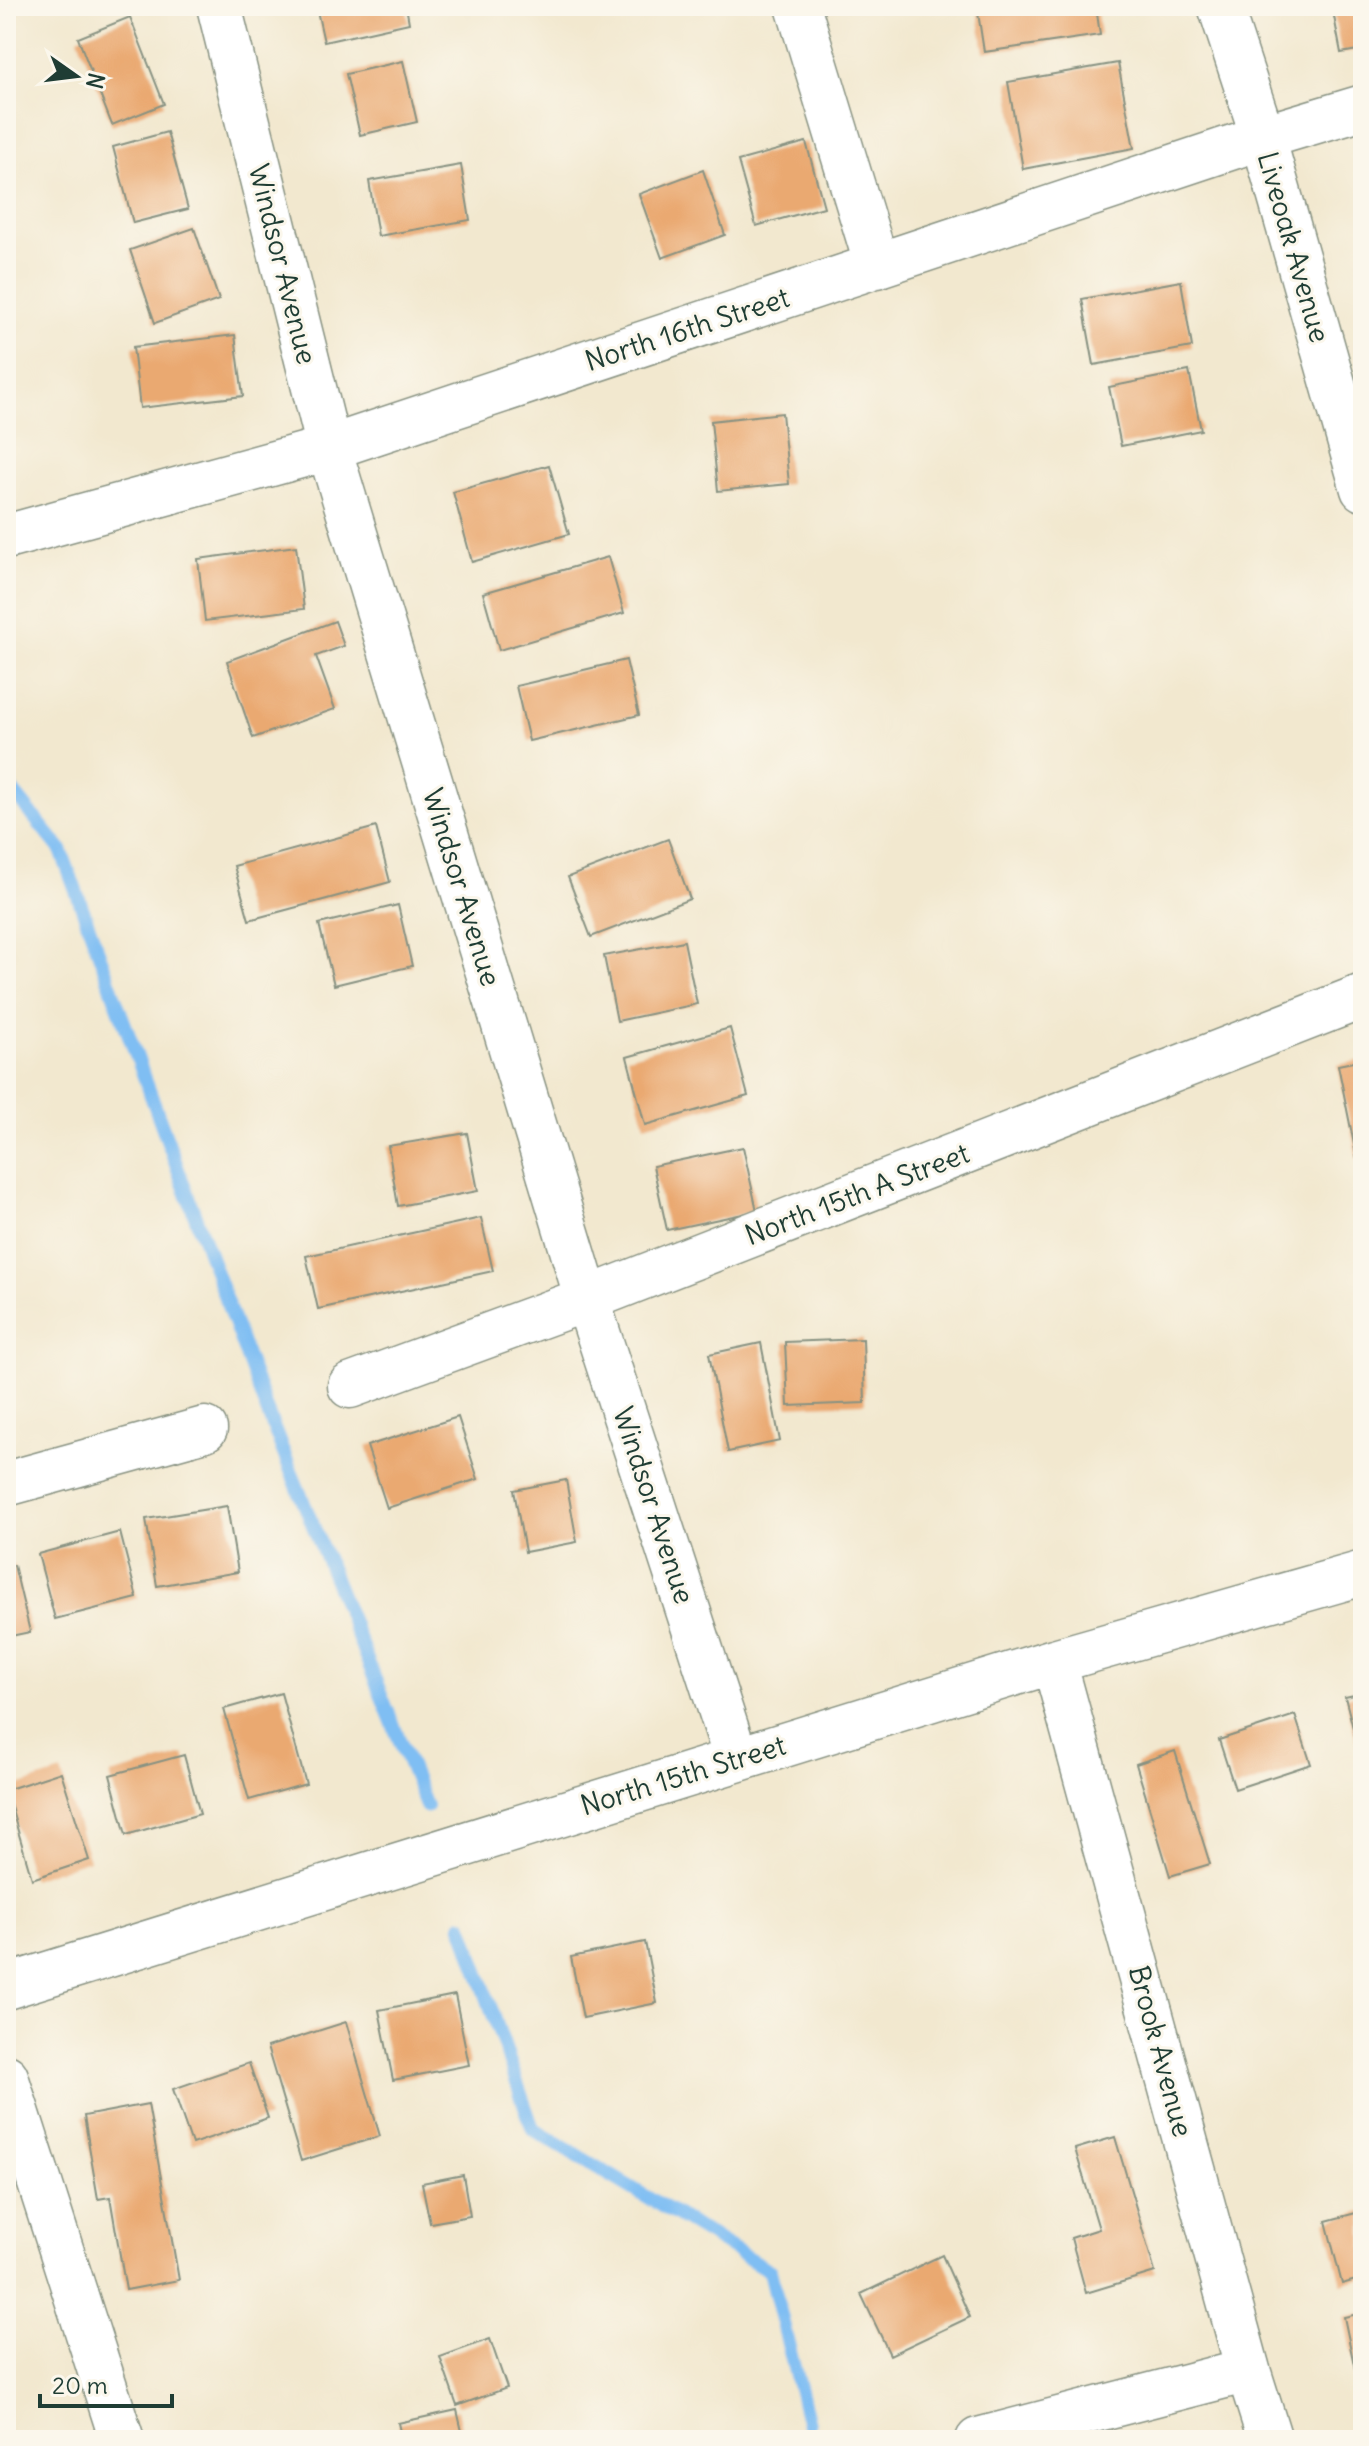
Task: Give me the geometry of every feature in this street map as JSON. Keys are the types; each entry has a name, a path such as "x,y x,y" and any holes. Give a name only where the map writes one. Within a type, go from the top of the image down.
{"street":[{"name":"Windsor Avenue","path":"219,6 329,448 587,1299 736,1758"},
{"path":"798,6 877,266"},
{"name":"Liveoak Avenue","path":"1220,6 1263,137 1363,489"},
{"name":"North 16th Street","path":"6,537 329,448 1263,137 1363,107"},
{"name":"North 15th A Street","path":"350,1386 587,1299 1363,996"},
{"path":"6,1484 205,1429"},
{"name":"North 15th Street","path":"6,1987 736,1758 1054,1661 1363,1573"},
{"name":"Brook Avenue","path":"1054,1661 1248,2370 1270,2440"},
{"path":"6,2077 122,2440"},
{"path":"978,2440 1248,2370"}],"building":[{"path":"316,6 406,6 409,23 324,42"},
{"path":"977,6 1096,6 1100,35 984,52"},
{"path":"1332,6 1363,6 1363,49 1341,53"},
{"path":"130,17 164,104 112,125 78,38"},
{"path":"403,61 417,122 360,135 346,74"},
{"path":"1118,63 1134,148 1023,169 1008,82"},
{"path":"167,132 188,209 133,223 113,147"},
{"path":"806,142 824,207 756,226 738,161"},
{"path":"461,165 470,220 378,236 369,181"},
{"path":"703,170 725,235 662,258 639,194"},
{"path":"194,228 219,300 155,323 130,250"},
{"path":"1181,281 1192,347 1094,365 1082,299"},
{"path":"235,335 243,396 140,408 133,347"},
{"path":"1189,371 1201,430 1121,446 1109,387"},
{"path":"782,413 789,484 718,491 711,421"},
{"path":"549,465 569,534 472,562 453,492"},
{"path":"296,546 304,609 205,621 198,559"},
{"path":"608,557 624,613 499,650 483,593"},
{"path":"335,621 344,646 316,656 335,709 253,738 227,661"},
{"path":"626,660 639,715 529,741 516,686"},
{"path":"376,827 390,882 249,920 234,866"},
{"path":"668,839 690,899 591,937 568,877"},
{"path":"398,905 412,966 334,985 319,924"},
{"path":"684,941 697,1004 617,1021 604,956"},
{"path":"730,1028 748,1096 645,1125 627,1057"},
{"path":"1363,1060 1363,1158 1357,1159 1338,1065"},
{"path":"467,1133 478,1191 398,1206 388,1146"},
{"path":"743,1147 757,1211 667,1230 653,1166"},
{"path":"481,1218 493,1271 318,1309 306,1256"},
{"path":"863,1339 865,1403 788,1406 785,1342"},
{"path":"761,1343 780,1441 728,1452 709,1354"},
{"path":"458,1417 478,1479 387,1508 367,1446"},
{"path":"566,1480 577,1542 525,1552 514,1490"},
{"path":"227,1506 238,1572 157,1586 146,1519"},
{"path":"120,1532 137,1598 55,1619 38,1554"},
{"path":"14,1565 30,1632 6,1637 6,1567"},
{"path":"281,1693 306,1784 249,1800 224,1709"},
{"path":"1363,1693 1363,1763 1362,1763 1345,1697"},
{"path":"1295,1715 1311,1764 1235,1789 1219,1740"},
{"path":"1175,1751 1210,1864 1170,1876 1136,1764"},
{"path":"184,1755 200,1814 126,1835 110,1775"},
{"path":"61,1772 89,1860 32,1879 6,1790"},
{"path":"645,1942 657,2003 583,2018 571,1957"},
{"path":"455,1995 469,2065 393,2080 379,2010"},
{"path":"346,2022 380,2136 301,2161 267,2047"},
{"path":"249,2063 268,2118 192,2144 173,2089"},
{"path":"148,2104 179,2280 126,2290 110,2197 98,2199 84,2116"},
{"path":"1115,2137 1155,2272 1086,2293 1071,2238 1099,2229 1075,2149"},
{"path":"463,2175 470,2216 430,2223 422,2183"},
{"path":"1363,2211 1363,2278 1342,2284 1326,2221"},
{"path":"942,2255 970,2317 890,2355 861,2294"},
{"path":"1363,2313 1363,2378 1357,2379 1344,2317"},
{"path":"490,2339 507,2388 457,2406 440,2357"},
{"path":"457,2410 464,2440 402,2440 398,2423"}],"waterway":[{"path":"6,783 61,850 264,1404 426,1806"},
{"path":"462,1925 533,2129 770,2271 808,2424"}]}
